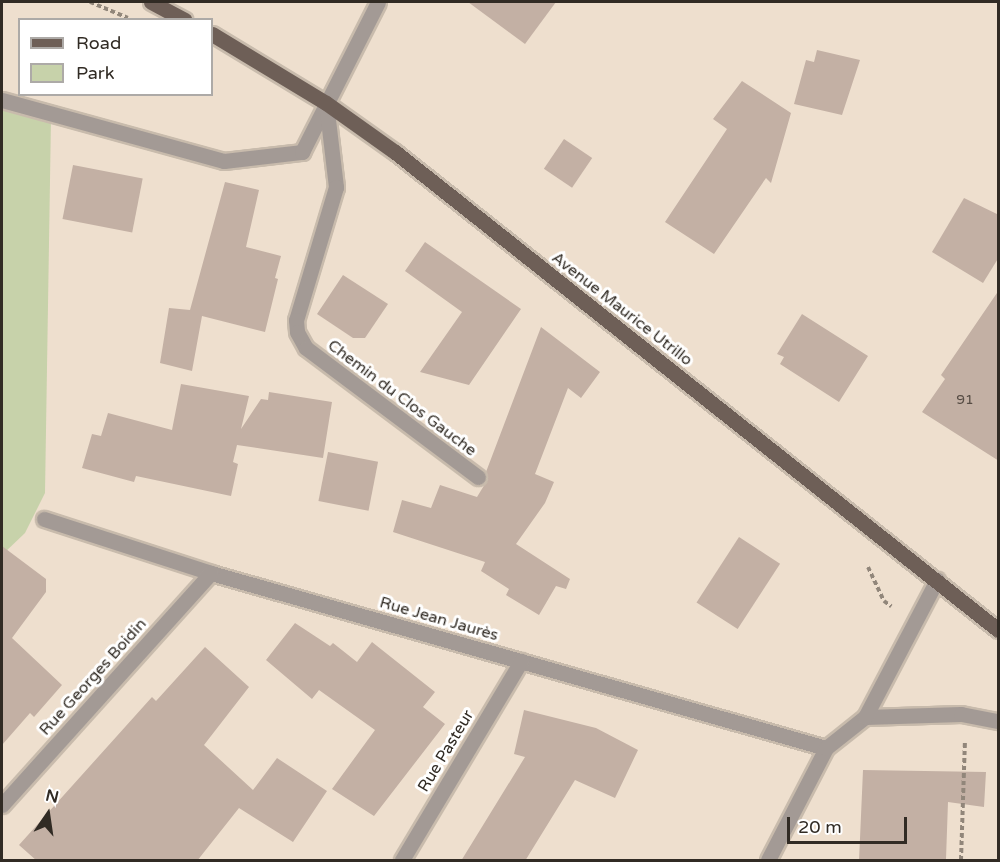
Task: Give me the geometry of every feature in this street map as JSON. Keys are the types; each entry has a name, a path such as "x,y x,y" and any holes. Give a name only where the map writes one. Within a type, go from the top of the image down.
{"main road":[{"path":"151,2 181,18"},
{"name":"Avenue Maurice Utrillo","path":"213,35 326,103 394,152 999,630"}],"street":[{"path":"2,100 224,161 302,152 378,2"},
{"name":"Chemin du Clos Gauche","path":"326,103 336,187 296,320 297,332 306,348 478,477"},
{"name":"Rue Jean Jaurès","path":"44,519 211,573 826,748"},
{"name":"Rue Georges Boidin","path":"2,805 211,573"},
{"path":"768,861 826,748 865,717 937,580"},
{"name":"Rue Pasteur","path":"402,861 521,661"},
{"path":"865,717 961,714 999,722"}],"path":[{"path":"90,2 126,18"},
{"path":"961,714 966,744 961,861"}],"green space":[{"path":"2,105 51,118 45,493 25,533 2,555"}],"building":[{"path":"468,2 556,2 525,44"},
{"path":"817,50 860,60 842,115 794,104 806,60 814,62"},
{"path":"742,81 791,113 771,183 766,178 714,254 665,222 727,129 713,119"},
{"path":"564,139 592,158 572,188 544,169"},
{"path":"73,165 143,179 132,233 63,219"},
{"path":"225,182 259,190 246,247 281,256 275,278 278,279 265,332 202,316 192,371 160,363 169,308 190,310"},
{"path":"964,198 999,215 999,257 983,283 932,252"},
{"path":"425,242 521,309 469,385 420,372 462,312 405,271"},
{"path":"343,275 388,304 365,338 353,338 317,314"},
{"path":"999,290 999,461 922,412 945,379 941,375"},
{"path":"802,314 868,356 839,402 780,364 784,357 777,354"},
{"path":"541,327 600,372 581,398 568,388 535,474 554,482 545,503 516,544 570,579 566,589 556,586 539,615 506,595 509,589 481,571 485,562 393,532 402,500 431,508 440,485 477,497 488,479 486,472"},
{"path":"181,384 249,396 241,429 261,399 268,400 269,392 332,402 323,458 237,445 233,462 238,464 231,496 136,476 134,482 82,468 92,434 101,436 108,413 172,430"},
{"path":"328,452 378,462 369,511 318,501"},
{"path":"739,537 780,564 738,629 697,602"},
{"path":"2,546 46,579 46,592 12,638 62,685 34,717 30,713 2,745"},
{"path":"295,623 330,646 333,643 357,662 372,642 435,692 423,707 445,724 374,816 332,789 375,730 319,690 312,699 266,660"},
{"path":"205,647 249,687 204,745 253,790 277,758 327,791 293,842 239,808 197,861 37,861 19,845 152,697 156,701"},
{"path":"524,710 596,728 638,750 615,798 575,780 525,861 461,861 525,757 514,754"},
{"path":"863,770 986,772 984,807 948,802 946,859 859,861"}]}
